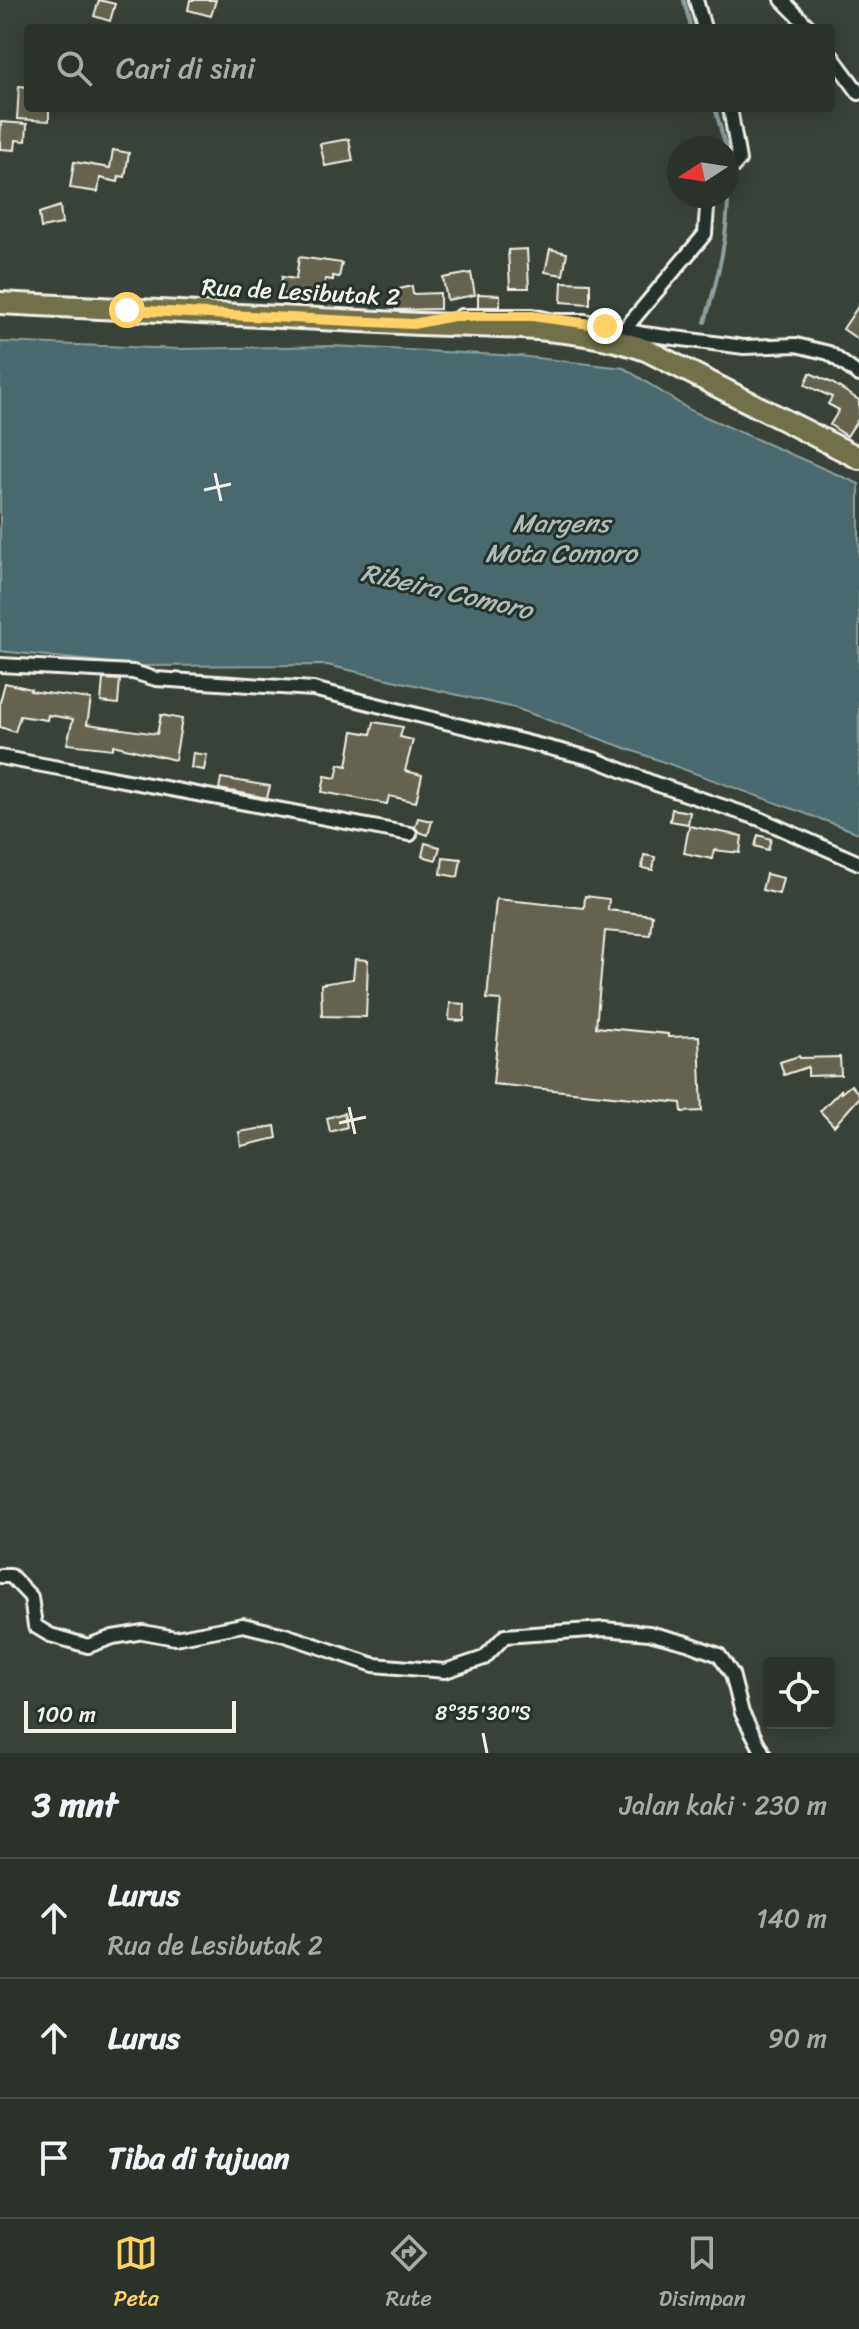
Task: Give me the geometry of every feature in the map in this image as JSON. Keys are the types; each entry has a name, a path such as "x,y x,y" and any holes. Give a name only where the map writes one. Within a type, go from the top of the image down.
{"main road":[{"name":"Rua de Lesibutak 2","path":"0,303 413,324 579,334 617,340 646,350 859,458"}],"street":[{"path":"696,0 703,24"},
{"path":"782,0 806,24"},
{"path":"835,60 859,93"},
{"path":"731,112 735,136"},
{"path":"624,330 705,234 707,208"},
{"path":"413,324 453,316 532,316 555,321 585,321 624,330 744,347 796,345 829,353 859,375"},
{"path":"0,665 133,672 156,679 313,689 594,759 656,784 760,819 859,863"},
{"path":"0,757 410,834"},
{"path":"0,1576 11,1576 31,1597 35,1626 50,1635 88,1646 113,1637 143,1632 175,1638 243,1625 285,1635 374,1665 445,1671 484,1658 505,1636 604,1629 649,1633 719,1655 732,1674 742,1713 763,1753"}],"water":[{"name":"Margens Mota Comoro","path":"0,342 179,349 332,346 519,356 624,368 690,410 859,484 859,833 515,708 327,665 140,666 0,651"}],"building":[{"path":"99,0 115,4 110,21 94,16"},
{"path":"190,0 216,0 211,16 188,10"},
{"path":"19,86 24,87 24,112 49,112 49,121 17,119"},
{"path":"1,122 27,124 26,141 16,140 15,150 0,149"},
{"path":"349,139 353,161 325,166 320,144"},
{"path":"113,150 129,153 125,177 119,176 118,182 100,178 98,192 70,188 74,162 110,168"},
{"path":"60,206 62,224 41,228 39,213"},
{"path":"527,249 529,288 510,288 508,250"},
{"path":"550,249 567,253 563,275 545,272"},
{"path":"299,257 342,263 339,277 325,279 324,302 300,300 300,296 280,293 282,277 296,279"},
{"path":"471,273 475,295 447,300 443,278"},
{"path":"562,282 590,283 590,304 561,302"},
{"path":"412,286 413,294 440,293 440,309 396,310 391,291"},
{"path":"478,294 500,295 500,307 478,307"},
{"path":"859,305 859,340 843,329"},
{"path":"810,373 859,400 859,418 847,436 830,425 839,410 828,404 832,397 805,385"},
{"path":"103,679 120,680 118,704 101,702"},
{"path":"5,683 30,691 91,699 87,724 157,734 161,715 182,719 175,760 113,745 113,749 67,744 73,719 48,715 47,720 20,716 15,732 0,727 0,702"},
{"path":"374,722 403,727 400,737 413,740 405,771 422,775 416,802 389,796 387,804 322,792 325,776 336,778 339,764 347,766 353,731 371,734"},
{"path":"193,753 207,755 204,770 191,768"},
{"path":"221,778 270,786 267,798 219,789"},
{"path":"672,809 690,812 688,824 670,821"},
{"path":"418,818 432,821 428,835 415,827"},
{"path":"689,826 742,836 740,853 714,850 712,859 684,853"},
{"path":"758,835 771,839 768,850 755,846"},
{"path":"425,843 440,847 436,860 422,856"},
{"path":"644,855 655,857 653,870 642,868"},
{"path":"443,857 461,859 458,877 441,874"},
{"path":"766,874 783,878 779,894 762,890"},
{"path":"585,896 609,899 608,910 652,915 650,935 605,931 596,1027 668,1034 668,1037 699,1036 702,1111 682,1112 681,1103 493,1084 501,1000 487,999 496,899 584,908"},
{"path":"355,959 368,960 366,1017 322,1016 321,984 353,979"},
{"path":"450,1003 465,1004 464,1021 449,1020"},
{"path":"799,1056 840,1057 841,1075 808,1076 808,1067 784,1075 780,1062"},
{"path":"851,1085 859,1098 834,1126 820,1111 841,1090 841,1093"},
{"path":"344,1113 347,1127 330,1132 327,1118"},
{"path":"275,1126 277,1138 241,1146 239,1132"}],"waterway":[{"path":"684,0 690,24"},
{"path":"716,112 723,136"},
{"path":"705,322 722,256 727,208"}],"route":[{"path":"127,310 413,324 453,316 532,316 605,326"}],"water label":[{"name":"Ribeira Comoro","path":"447,591"}]}
